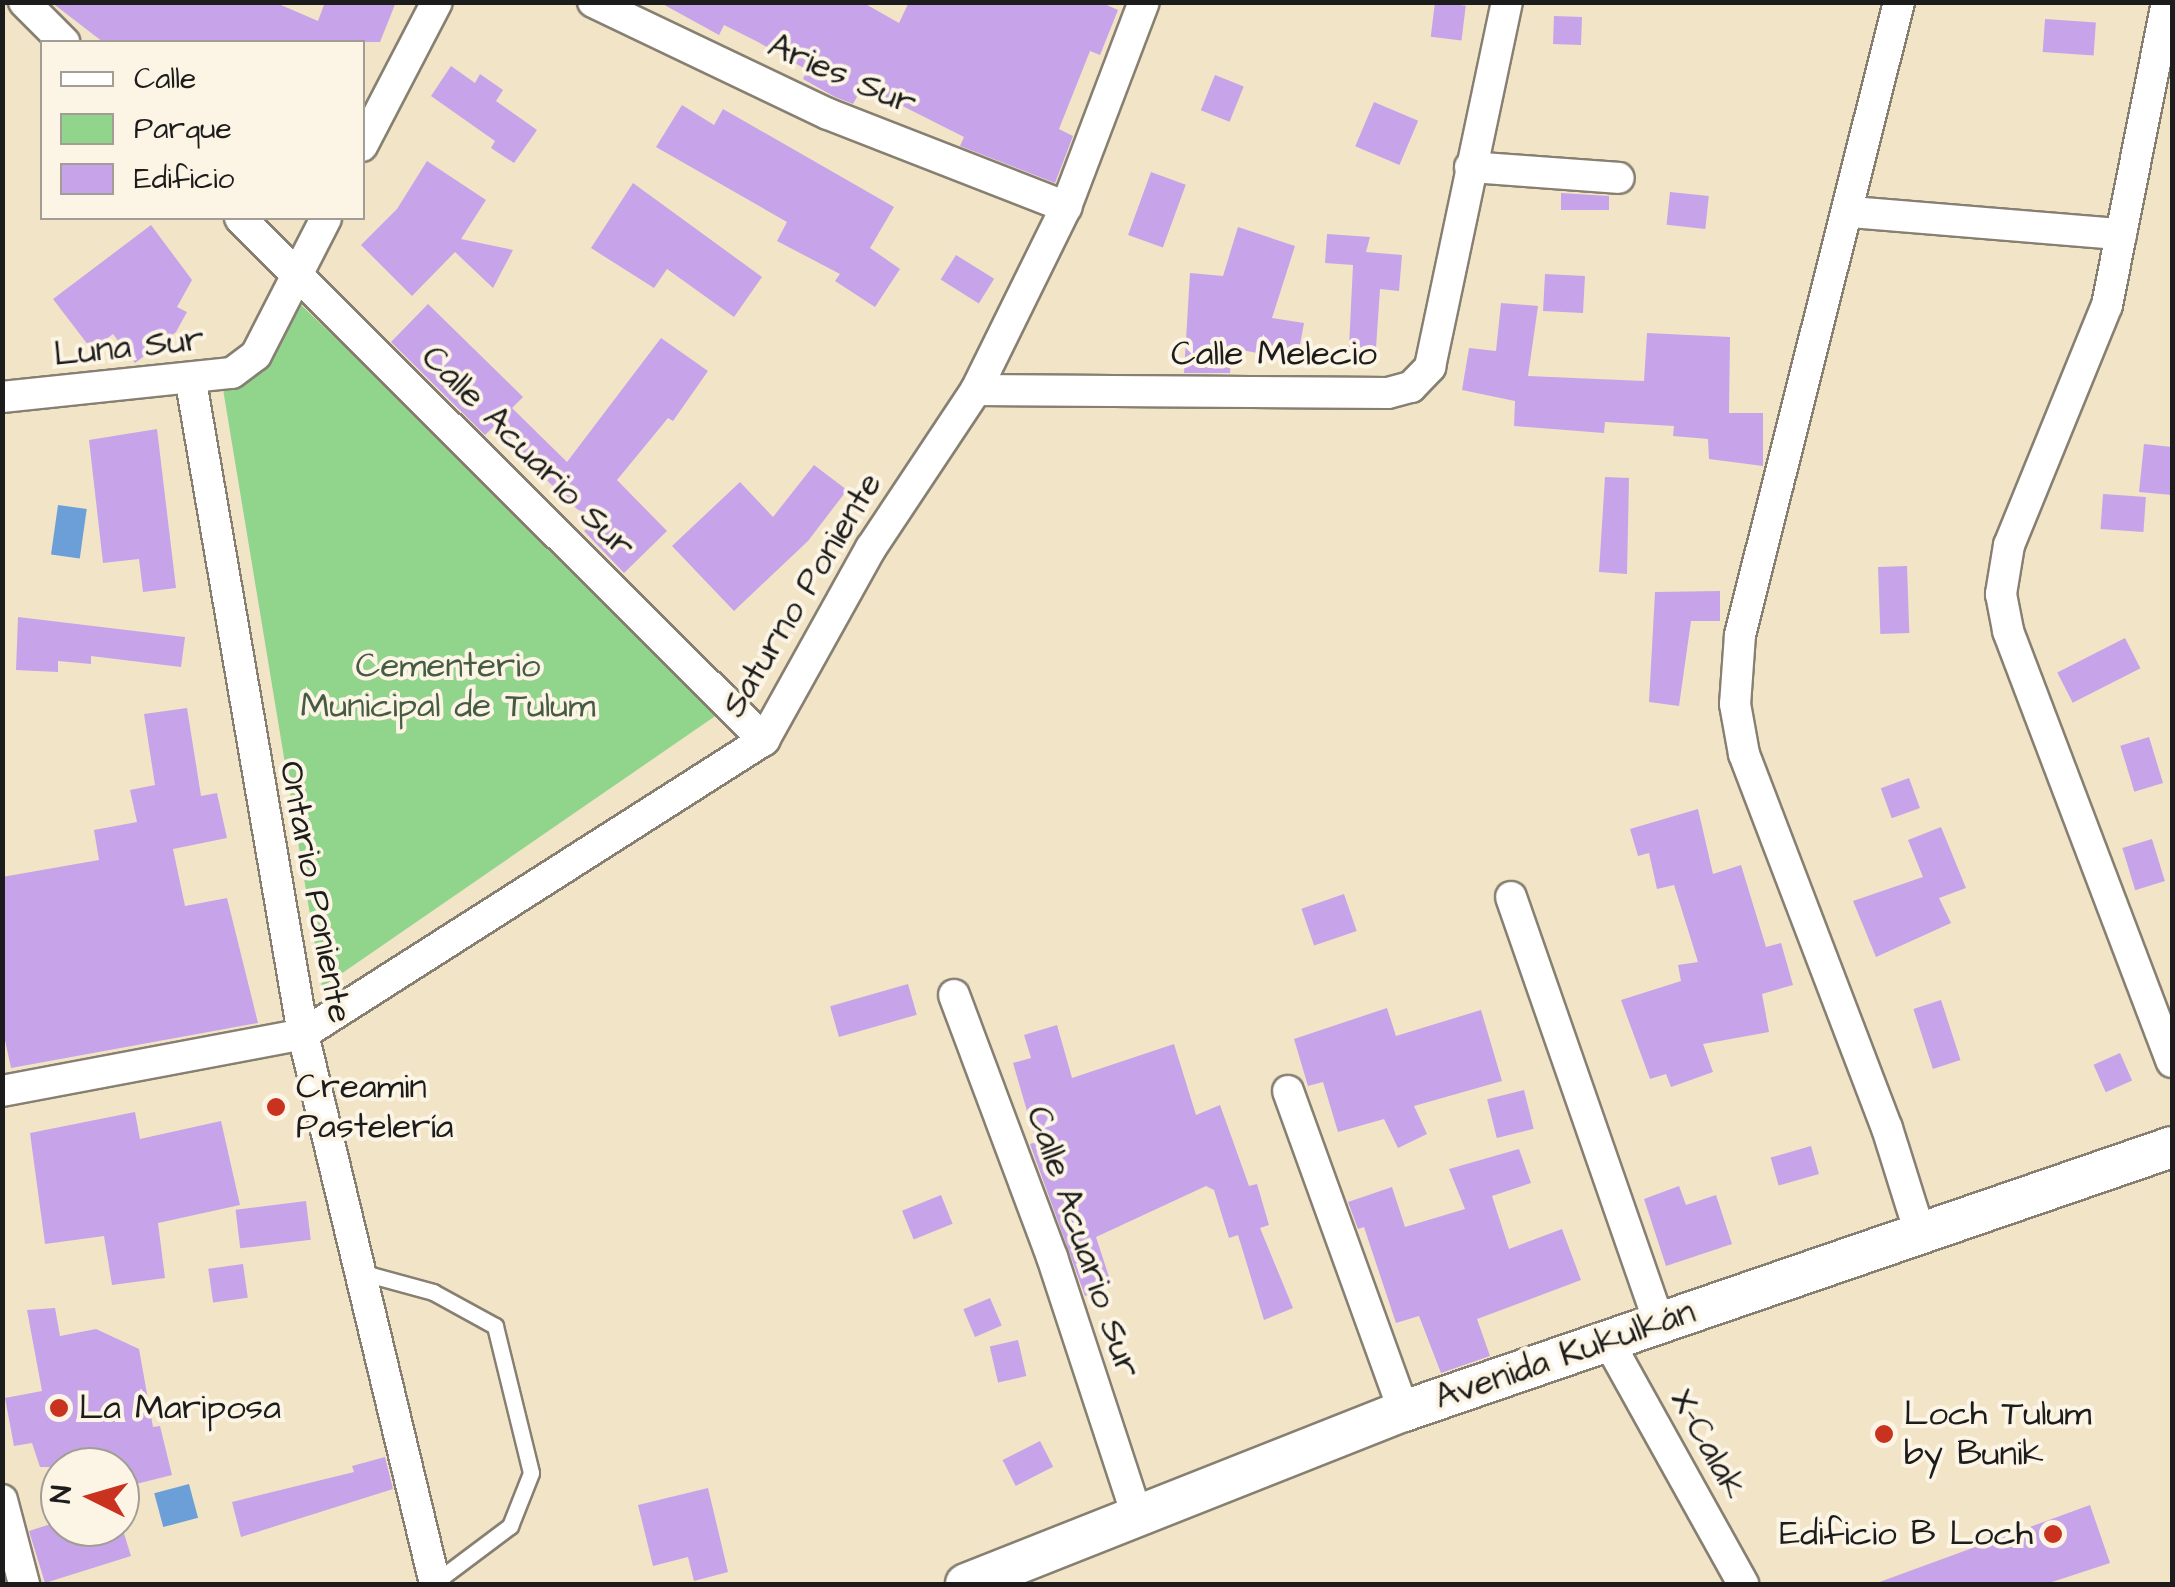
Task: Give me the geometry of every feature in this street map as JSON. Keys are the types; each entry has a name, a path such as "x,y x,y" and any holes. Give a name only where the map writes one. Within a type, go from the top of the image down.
{"street":[{"path":"24,2 62,40"},
{"path":"365,140 437,2"},
{"name":"Aries Sur","path":"593,2 828,114 1066,206"},
{"name":"Saturno Poniente","path":"304,1034 764,740 871,548 976,390 1066,206 1144,2"},
{"name":"Calle Melecio","path":"976,390 1388,393 1412,387 1430,368 1506,2"},
{"path":"1899,2 1850,212 1740,635 1735,704 1744,754 1887,1128 1920,1233"},
{"path":"2167,2 2099,332 2009,545 2002,594 2008,631 2172,1062"},
{"path":"1470,167 1619,178"},
{"path":"1850,212 2121,234"},
{"name":"Calle Acuario Sur","path":"242,220 764,740"},
{"path":"296,274 325,220"},
{"name":"Luna Sur","path":"2,397 191,382 232,374 256,354 296,274"},
{"name":"Ontario Poniente","path":"191,382 304,1034 434,1584"},
{"path":"1511,898 1659,1323"},
{"name":"Calle Acuario Sur","path":"954,995 1052,1258 1137,1515"},
{"path":"2,1091 304,1034"},
{"path":"1288,1091 1404,1411"},
{"name":"Avenida Kukulkán","path":"966,1584 1404,1411 2172,1147"},
{"name":"X-Calak","path":"1608,1341 1743,1584"},
{"path":"2,1500 24,1584"}],"lane":[{"path":"360,1272 432,1292 495,1326 526,1454 530,1473 510,1526 434,1584"}],"green space":[{"name":"Cementerio Municipal de Tulum","path":"298,302 724,710 322,987 223,389 271,359"}],"water":[{"path":"58,505 87,509 80,559 51,555"},
{"path":"189,1484 198,1518 163,1527 154,1493"}],"building":[{"path":"51,2 274,2 318,21 325,2 396,2 380,42 100,40"},
{"path":"659,2 862,2 899,23 909,2 1100,2 1118,10 1100,55 1090,51 1059,129 1073,136 1055,183 960,146 964,137 863,86 853,104 835,97 803,79 807,70 758,42 724,25 719,35"},
{"path":"1435,2 1466,6 1462,41 1431,37"},
{"path":"1554,16 1582,17 1581,45 1553,44"},
{"path":"2045,19 2096,23 2094,55 2043,52"},
{"path":"451,66 475,83 480,74 503,90 496,101 537,130 514,163 491,148 495,141 431,96"},
{"path":"1215,75 1244,87 1230,122 1201,110"},
{"path":"1374,102 1418,121 1399,165 1355,146"},
{"path":"682,105 714,125 723,109 894,207 870,248 900,269 875,307 835,281 840,274 777,241 787,222 656,147"},
{"path":"427,161 486,200 461,239 513,250 493,288 455,252 412,296 361,245 397,209"},
{"path":"1151,172 1186,185 1163,248 1128,235"},
{"path":"633,183 762,277 734,317 667,269 654,288 591,248"},
{"path":"1670,192 1709,196 1705,229 1667,225"},
{"path":"1561,193 1609,196 1609,210 1561,210"},
{"path":"151,225 192,280 177,307 187,312 176,332 135,363 113,334 92,350 53,299"},
{"path":"1238,227 1295,246 1272,318 1304,323 1297,361 1232,348 1230,373 1184,373 1190,273 1223,276"},
{"path":"1327,234 1370,237 1366,252 1402,255 1399,291 1380,289 1376,348 1349,347 1353,265 1325,263"},
{"path":"956,255 994,279 979,303 941,280"},
{"path":"1545,274 1585,276 1583,313 1543,311"},
{"path":"1501,303 1538,306 1528,376 1644,381 1647,333 1730,337 1729,413 1763,413 1763,466 1709,459 1708,439 1673,436 1674,426 1605,422 1604,433 1514,426 1515,401 1462,390 1469,348 1496,351"},
{"path":"428,304 523,397 512,408 567,462 661,338 708,371 673,421 668,418 617,480 667,531 624,573 584,531 596,519 577,509 492,428 485,435 391,342"},
{"path":"157,429 176,588 143,592 139,559 103,563 89,440"},
{"path":"2144,444 2172,447 2172,495 2139,492"},
{"path":"814,465 847,490 808,541 734,611 672,546 740,482 773,517"},
{"path":"1605,477 1629,478 1627,574 1599,572"},
{"path":"2103,494 2146,497 2143,532 2101,529"},
{"path":"1907,566 1909,633 1880,634 1878,567"},
{"path":"1720,591 1720,621 1691,621 1679,706 1649,702 1655,592"},
{"path":"18,617 185,637 181,667 91,656 91,664 58,661 58,672 16,670"},
{"path":"2125,638 2140,668 2073,703 2057,673"},
{"path":"187,708 201,796 217,793 227,838 173,849 185,906 227,898 258,1023 11,1068 2,1026 2,877 99,860 94,830 137,822 130,790 155,785 144,714"},
{"path":"2149,737 2163,783 2134,792 2120,746"},
{"path":"1909,778 1920,808 1892,818 1881,788"},
{"path":"1698,809 1713,874 1741,865 1766,947 1781,943 1793,985 1762,994 1769,1032 1703,1044 1713,1072 1671,1087 1666,1074 1650,1079 1621,1000 1681,981 1678,965 1698,962 1674,885 1657,889 1649,853 1638,856 1630,829"},
{"path":"1941,827 1966,888 1939,898 1951,923 1876,957 1853,901 1923,877 1908,840"},
{"path":"2152,839 2165,881 2135,890 2122,848"},
{"path":"1344,894 1357,931 1314,946 1301,909"},
{"path":"908,984 917,1015 839,1037 830,1006"},
{"path":"1941,1000 1960,1060 1933,1069 1913,1009"},
{"path":"1387,1008 1396,1036 1481,1010 1502,1081 1414,1106 1427,1134 1398,1148 1384,1119 1338,1132 1323,1082 1308,1086 1294,1039"},
{"path":"1057,1025 1072,1078 1174,1044 1196,1115 1220,1105 1249,1186 1257,1184 1269,1225 1260,1228 1293,1308 1264,1320 1238,1235 1229,1238 1214,1190 1206,1186 1096,1237 1112,1286 1085,1296 1030,1144 1036,1142 1013,1063 1031,1058 1024,1035"},
{"path":"2120,1053 2132,1080 2106,1092 2094,1065"},
{"path":"1524,1090 1534,1129 1497,1138 1487,1099"},
{"path":"135,1112 140,1139 221,1121 240,1205 158,1223 165,1278 112,1285 104,1236 45,1244 30,1133"},
{"path":"1811,1146 1819,1174 1779,1185 1771,1158"},
{"path":"1519,1149 1531,1183 1492,1196 1509,1249 1562,1229 1581,1280 1477,1319 1490,1356 1441,1373 1419,1316 1396,1323 1364,1227 1358,1229 1348,1202 1392,1187 1405,1227 1465,1209 1449,1169"},
{"path":"1679,1186 1686,1205 1716,1195 1732,1244 1666,1266 1644,1199"},
{"path":"941,1195 953,1224 914,1239 902,1211"},
{"path":"306,1201 311,1240 240,1248 236,1210"},
{"path":"243,1264 248,1298 213,1303 208,1269"},
{"path":"990,1298 1002,1326 975,1337 963,1309"},
{"path":"55,1308 60,1336 96,1329 139,1349 153,1427 160,1426 172,1475 140,1483 140,1447 40,1447 40,1467 32,1443 14,1446 5,1398 42,1391 27,1310"},
{"path":"1018,1340 1026,1376 998,1383 990,1347"},
{"path":"1040,1441 1053,1467 1016,1486 1003,1460"},
{"path":"385,1457 393,1489 241,1537 232,1502 354,1472 352,1466"},
{"path":"708,1488 728,1572 694,1581 688,1557 653,1566 638,1505"},
{"name":"Edificio B Loch","path":"2090,1505 2110,1563 2046,1584 1874,1584"},
{"path":"40,1527 40,1547 128,1547 131,1556 45,1583 29,1531"}],"place":[{"name":"Creamin Pastelería","path":"276,1107"},
{"name":"La Mariposa","path":"59,1408"},
{"name":"Loch Tulum by Bunik","path":"1884,1434"},
{"name":"Edificio B Loch","path":"2053,1534"}]}
